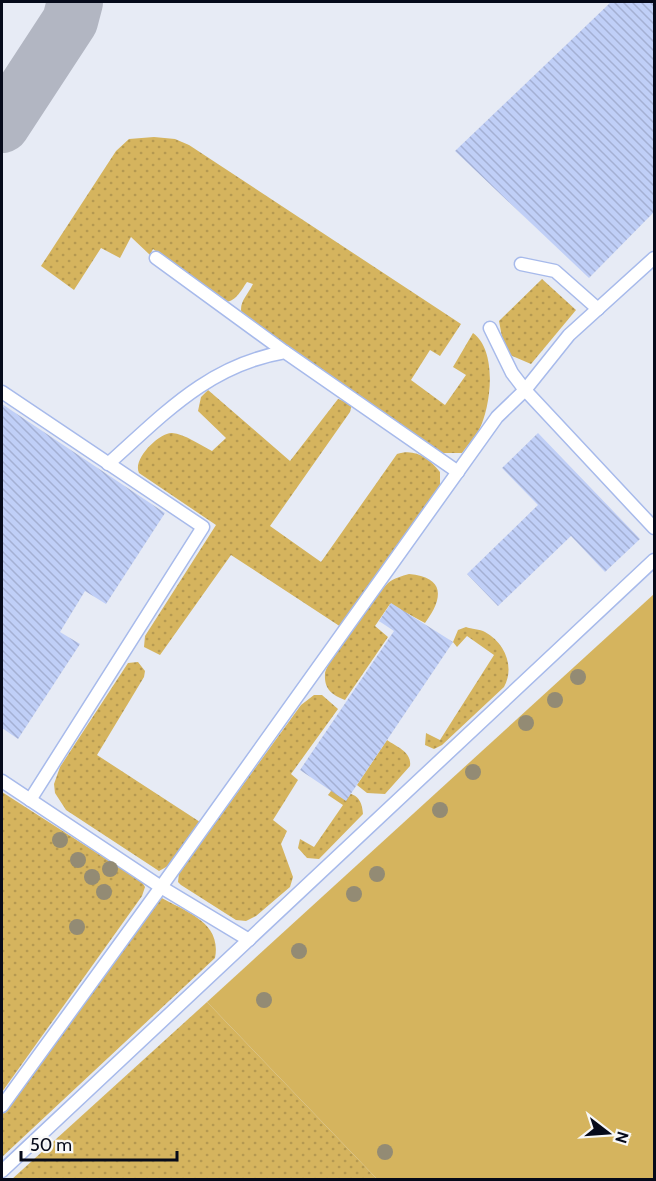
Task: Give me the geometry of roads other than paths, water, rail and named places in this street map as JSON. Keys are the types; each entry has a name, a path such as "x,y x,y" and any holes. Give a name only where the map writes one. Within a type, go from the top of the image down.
{"lane":[{"path":"156,258 285,352 458,472"},
{"path":"2,1106 497,417 525,390 569,335 654,258"},
{"path":"521,264 555,271 598,309"},
{"path":"490,328 512,373 525,390 654,528"},
{"path":"108,464 192,389 222,372 263,356 285,352"},
{"path":"2,392 203,527 30,800"},
{"path":"2,1171 654,560"},
{"path":"2,782 161,887 249,940"}]}
